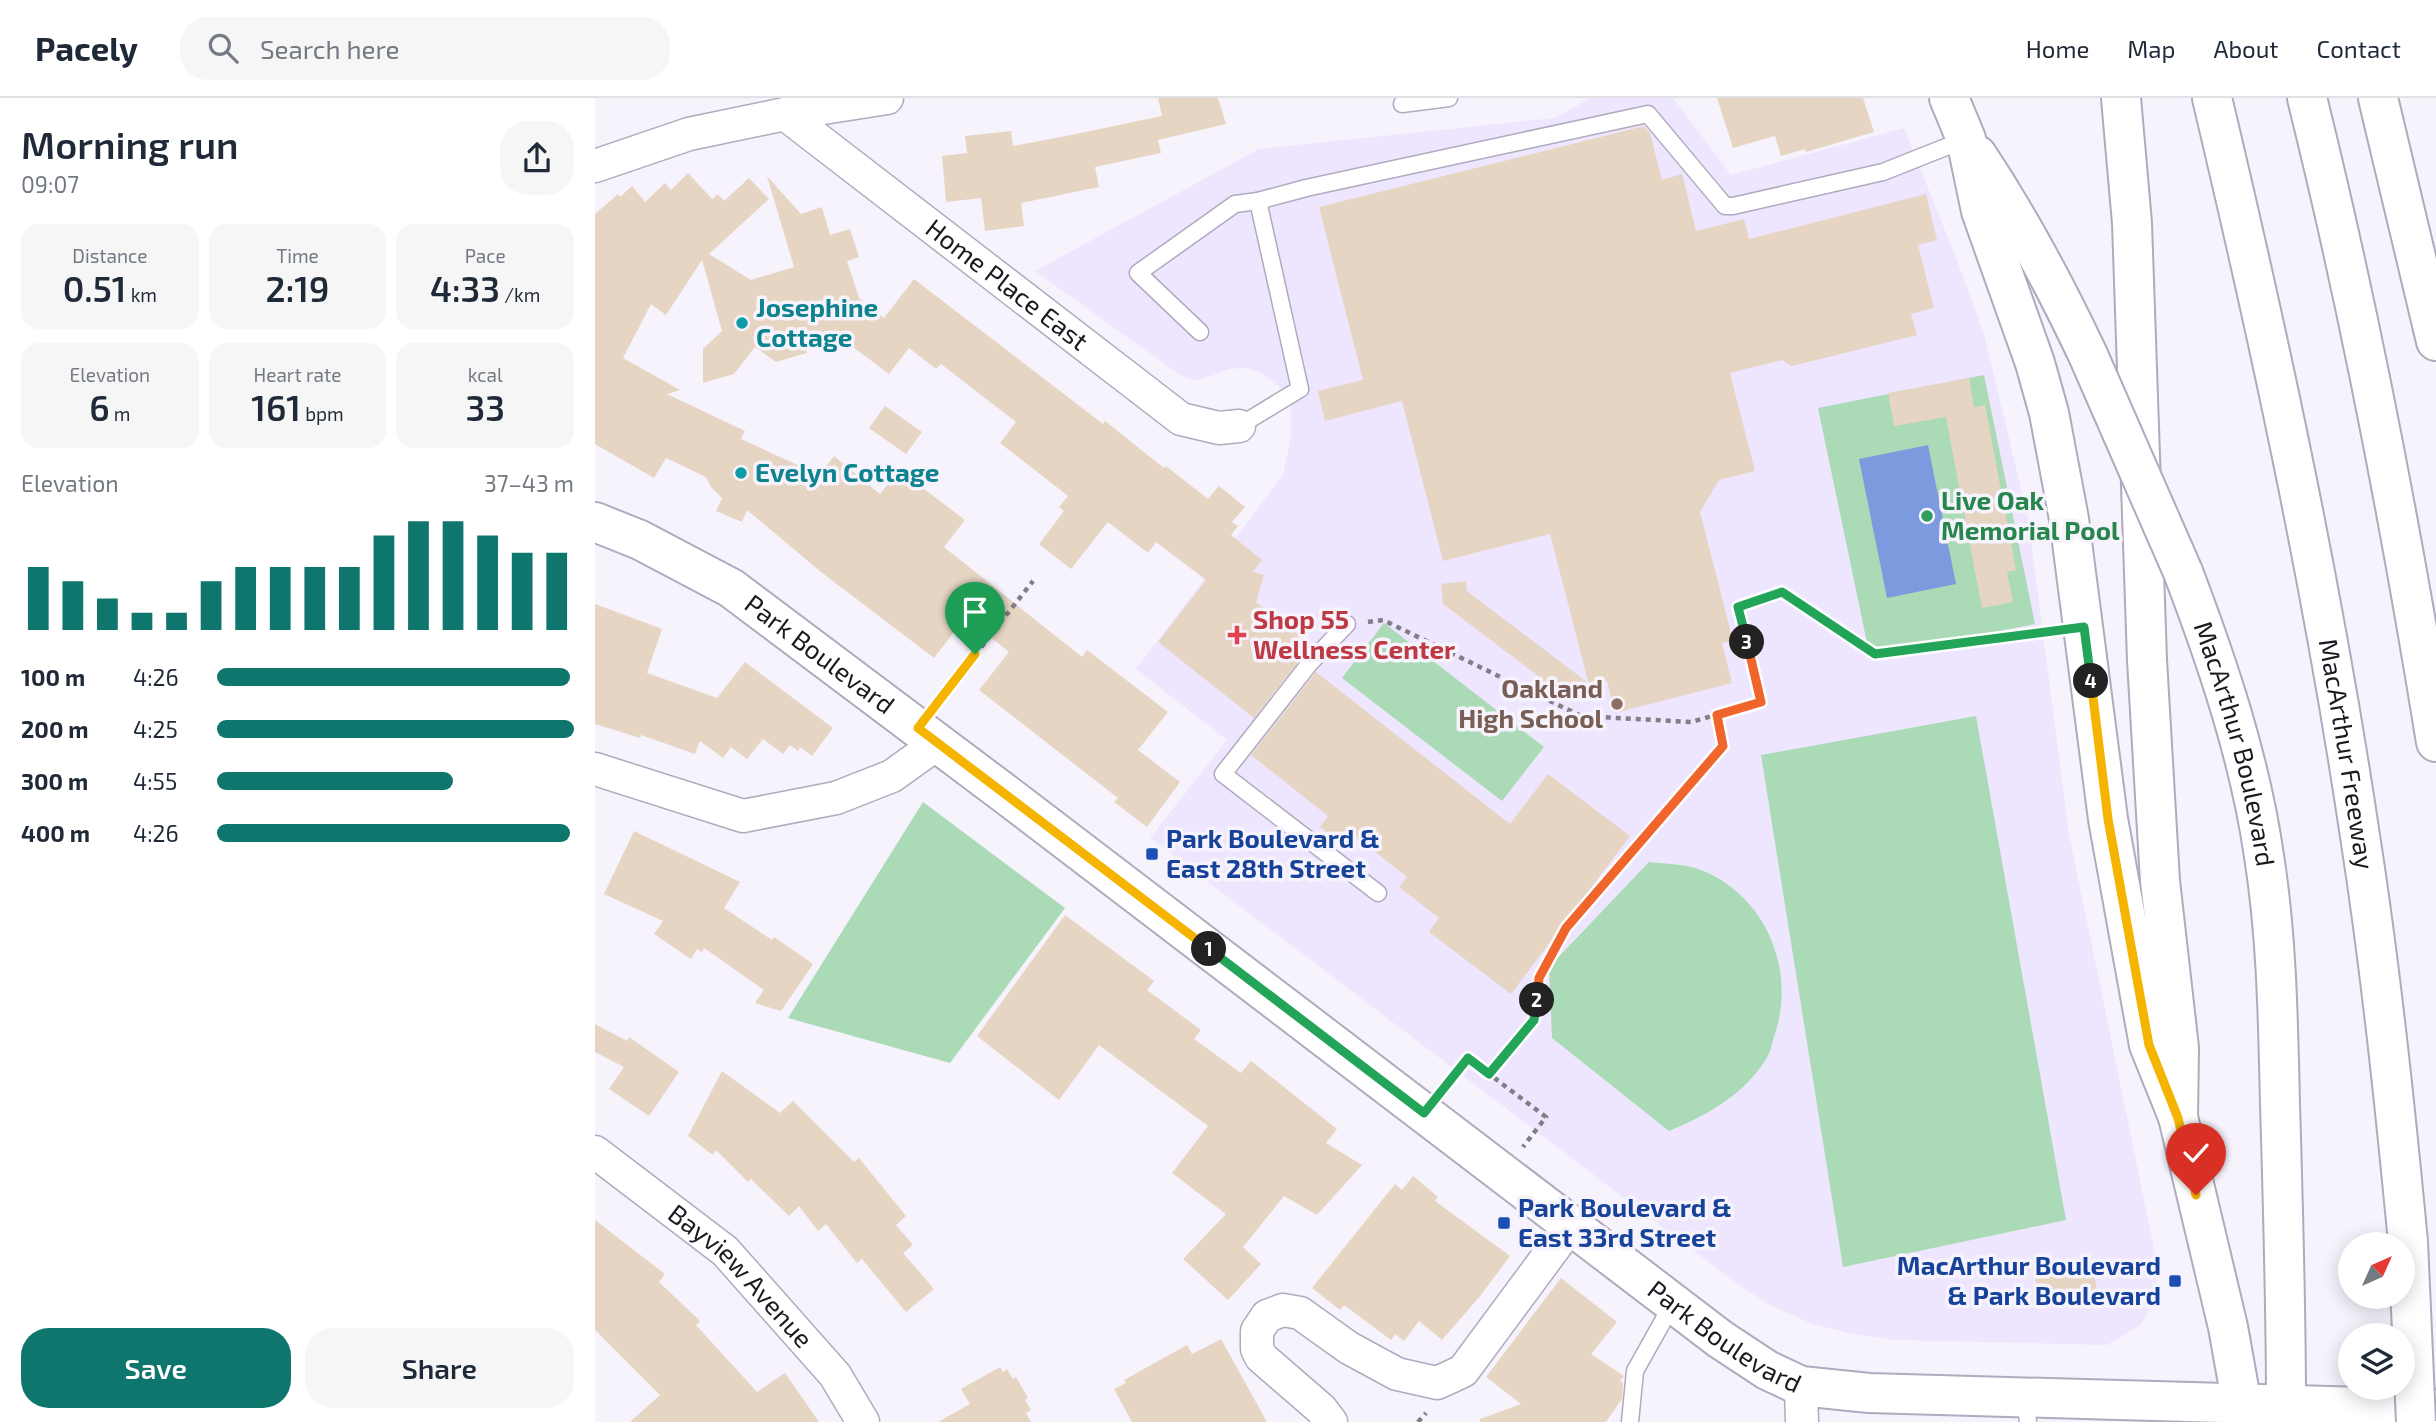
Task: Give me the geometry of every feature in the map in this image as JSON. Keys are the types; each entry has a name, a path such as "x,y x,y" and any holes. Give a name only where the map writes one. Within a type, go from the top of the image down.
{"main road":[{"name":"MacArthur Boulevard","path":"1949,98 1966,139 1981,211 2035,363 2049,413 2069,519 2108,819 2149,1045 2178,1118 2228,1327 2244,1412"},
{"path":"2121,98 2132,223 2147,660 2159,867 2179,1048 2178,1118"},
{"name":"MacArthur Freeway","path":"2212,98 2255,280 2329,651 2360,836 2388,1041 2408,1242 2416,1422"},
{"path":"2307,98 2340,229 2379,413 2436,742"},
{"path":"2380,98 2436,273"},
{"path":"2380,98 2436,341"},
{"name":"MacArthur Boulevard","path":"1966,139 2012,207 2049,273 2088,355 2183,572 2216,664 2237,734 2264,854 2272,914 2286,1280 2286,1405"},
{"name":"Park Boulevard","path":"595,522 641,540 730,588 928,735 1720,1339 1767,1370 1802,1404 1869,1393 2026,1409 2114,1404 2244,1412 2286,1405 2436,1409"}],"street":[{"path":"595,166 689,134 785,114 887,98"},
{"name":"Home Place East","path":"785,114 1181,419 1219,428 1239,426"},
{"path":"595,769 743,816 836,798 892,776 928,735"},
{"name":"Bayview Avenue","path":"595,1153 725,1251 835,1375 863,1422"},
{"path":"1331,1422 1321,1409 1261,1357 1257,1349 1257,1331 1267,1316 1283,1310 1300,1313 1349,1348 1397,1374 1437,1382 1462,1371 1571,1225"}],"lane":[{"path":"1402,103 1448,98"},
{"path":"1200,332 1138,273 1235,204 1649,114 1725,206 1883,172 1966,139"},
{"path":"1239,426 1300,389 1258,201"},
{"path":"1346,624 1310,663 1223,774 1378,893"},
{"path":"1630,1422 1635,1371 1673,1303"}],"path":[{"path":"928,735 1033,581"},
{"path":"1346,624 1383,620 1581,716 1691,722 1761,702 1738,607 1782,592 1875,654 2084,627"},
{"path":"1489,1074 1534,1020 1539,978 1566,928 1723,746 1717,715"},
{"path":"1424,1113 1468,1058 1546,1117 1503,1172"}],"shaded area":[{"name":"Oakland High School","path":"1591,98 1673,98 1731,175 1904,128 1984,334 2028,518 2069,834 2157,1263 2156,1296 2141,1325 2107,1345 1896,1340 1853,1334 1812,1324 1766,1303 1732,1280 1150,838 1227,740 1136,669 1283,475 1291,436 1291,408 1280,387 1262,373 1245,368 1229,369 1198,381 1183,377 1035,271 1259,149 1555,118"}],"green space":[{"name":"Live Oak Memorial Pool","path":"1984,375 2035,624 1870,657 1818,408"},
{"path":"1384,623 1544,747 1502,801 1342,678"},
{"path":"1976,716 2066,1220 1843,1267 1761,755"},
{"path":"923,802 1065,908 950,1063 788,1018"},
{"path":"1649,862 1701,870 1724,882 1743,897 1759,916 1770,937 1778,960 1781,985 1781,1009 1775,1034 1768,1056 1757,1072 1723,1102 1669,1131 1552,1038 1549,967"}],"water":[{"name":"Live Oak Memorial Pool","path":"1928,445 1956,584 1887,598 1859,459"}],"building":[{"path":"1158,98 1218,98 1226,124 1158,140 1161,153 1095,167 1099,187 1021,203 1024,226 985,231 981,198 946,202 942,156 967,153 965,136 1011,131 1013,146 1066,136 1162,116"},
{"path":"1717,98 1863,98 1874,132 1806,152 1805,149 1781,156 1775,136 1733,148"},
{"name":"Oakland High School","path":"1644,126 1650,133 1662,180 1682,174 1696,231 1744,219 1749,239 1926,194 1937,240 1918,245 1934,308 1911,314 1917,335 1792,366 1782,360 1730,373 1755,471 1719,480 1700,512 1733,641 1722,643 1732,683 1615,713 1607,681 1589,685 1550,534 1443,561 1402,401 1325,421 1318,391 1363,380 1319,207"},
{"path":"688,173 712,199 718,194 724,201 749,178 769,199 709,254 751,280 794,267 767,176 801,214 822,207 830,235 850,229 859,257 847,261 859,298 884,318 914,279 1103,424 1105,421 1208,499 1219,486 1245,507 1232,522 1238,526 1231,535 1262,560 1253,572 1264,575 1256,602 1312,645 1254,718 1158,642 1206,580 1156,542 1148,553 1108,522 1071,569 1039,544 1064,511 1059,507 1068,496 1000,443 1016,422 941,364 936,369 909,348 889,374 841,338 806,348 807,353 776,362 755,347 734,374 703,383 703,349 722,331 702,260 666,315 651,304 623,358 680,390 667,394 745,431 741,439 819,475 834,456 880,494 899,470 965,520 944,547 1082,657 1087,650 1168,712 1138,750 1180,782 1147,827 1114,802 1118,798 979,690 1009,652 973,623 965,618 934,658 821,572 747,510 742,522 716,511 722,498 706,477 666,458 654,478 595,444 595,214 632,186 645,202 665,183 671,190"},
{"path":"1969,378 1974,407 1985,405 2016,570 2007,572 2013,602 1982,608 1946,417 1894,426 1888,393"},
{"path":"885,406 922,432 906,454 869,428"},
{"path":"1466,581 1467,591 1587,682 1542,688 1541,678 1443,604 1441,584"},
{"path":"595,604 662,629 647,673 717,698 745,662 833,728 812,756 800,747 798,751 790,745 783,754 763,739 747,759 731,747 723,758 700,741 695,754 641,735 640,738 595,724"},
{"path":"1316,672 1510,824 1548,774 1630,836 1511,994 1429,932 1439,918 1399,887 1407,877 1347,830 1338,841 1320,827 1328,816 1251,755"},
{"path":"634,831 740,882 724,908 813,964 781,1011 755,1003 764,990 704,948 702,952 697,949 691,959 654,934 663,921 604,894"},
{"path":"1065,915 1154,981 1147,990 1201,1030 1194,1039 1241,1073 1251,1061 1337,1129 1326,1143 1362,1165 1317,1215 1284,1196 1243,1247 1261,1264 1228,1300 1183,1259 1226,1214 1172,1173 1208,1126 1099,1045 1059,1100 977,1036"},
{"path":"595,1024 627,1041 629,1037 679,1072 649,1116 609,1089 624,1067 595,1052"},
{"path":"722,1071 780,1113 793,1101 854,1162 859,1158 906,1216 896,1225 913,1245 903,1253 934,1289 906,1312 862,1259 857,1263 826,1224 818,1231 799,1206 789,1216 751,1179 748,1182 716,1150 713,1155 688,1136"},
{"path":"1413,1176 1438,1197 1435,1201 1510,1256 1442,1340 1419,1321 1404,1341 1395,1334 1391,1340 1344,1305 1340,1310 1312,1288 1395,1184 1402,1190"},
{"path":"595,1220 665,1274 659,1282 700,1321 696,1325 757,1392 785,1373 819,1422 630,1422 660,1395 595,1330"},
{"path":"2091,1258 2097,1290 2039,1299 2033,1268"},
{"path":"1561,1278 1617,1322 1591,1354 1624,1376 1620,1381 1623,1383 1622,1399 1606,1422 1480,1422 1480,1419 1521,1404 1486,1377"},
{"path":"1221,1339 1267,1422 1132,1422 1114,1389 1126,1383 1124,1380 1187,1345 1192,1354"},
{"path":"1000,1367 1003,1372 1007,1369 1013,1379 1016,1377 1028,1398 1025,1400 1031,1410 1026,1413 1031,1422 938,1422 970,1404 961,1389"}],"place":[{"name":"Josephine Cottage","path":"742,323"},
{"name":"Evelyn Cottage","path":"741,473"},
{"name":"Live Oak Memorial Pool","path":"1927,516"},
{"name":"Shop 55 Wellness Center","path":"1237,635"},
{"name":"Oakland High School","path":"1617,704"},
{"name":"Park Boulevard & East 28th Street","path":"1152,854"},
{"name":"Park Boulevard & East 33rd Street","path":"1504,1223"},
{"name":"MacArthur Boulevard & Park Boulevard","path":"2175,1281"}],"route":[{"path":"975,654 918,728 1424,1113 1468,1058 1489,1074 1534,1020 1539,978 1566,928 1723,746 1717,715 1761,702 1738,607 1782,592 1875,654 2084,627 2108,819 2149,1045 2178,1118 2196,1195"}]}
